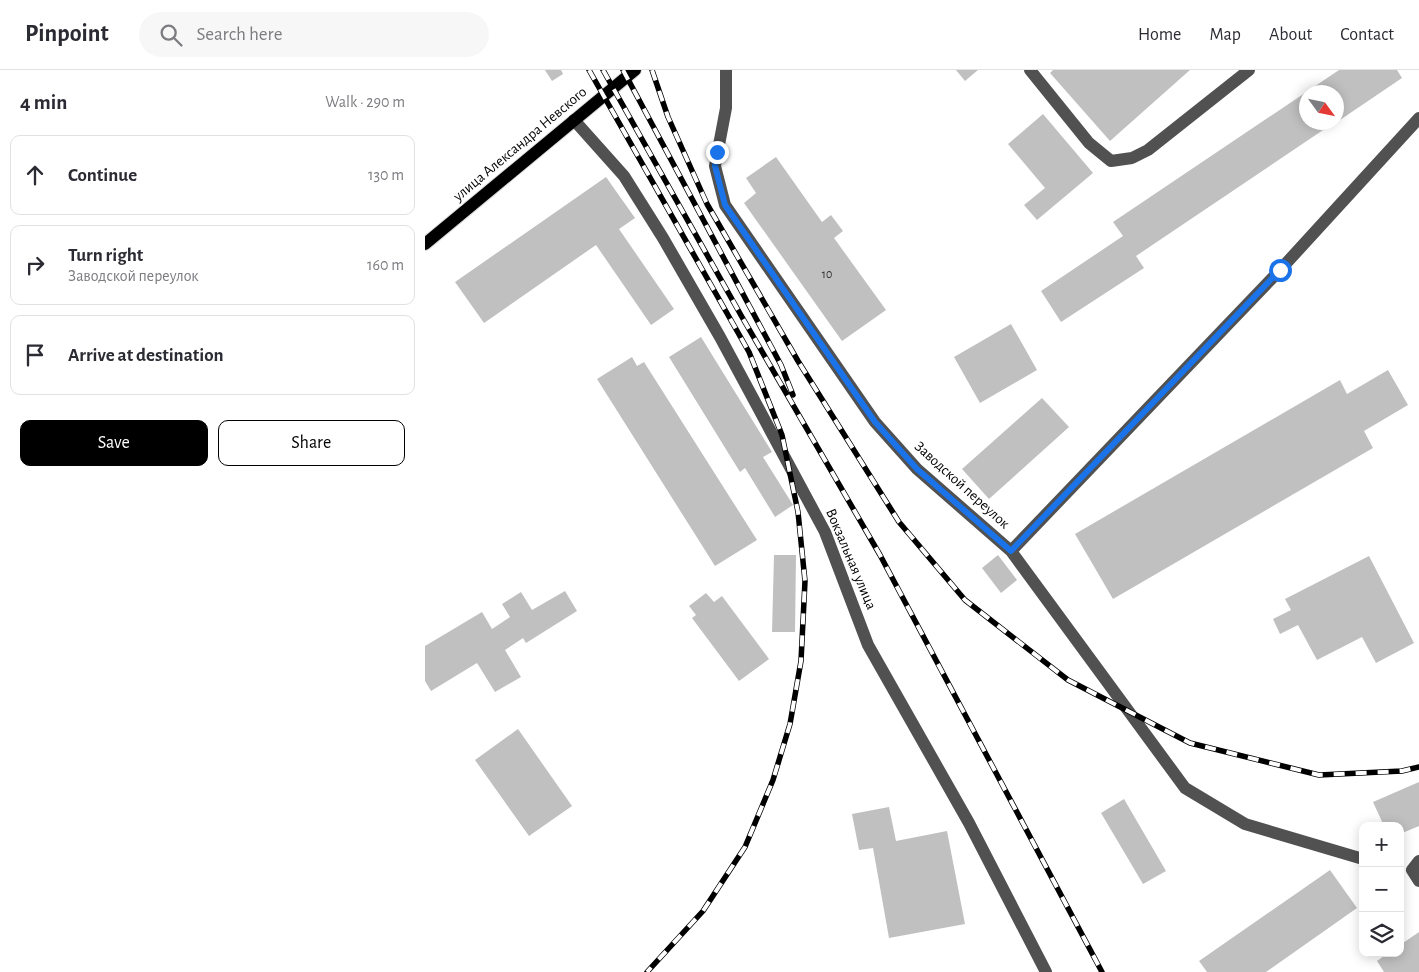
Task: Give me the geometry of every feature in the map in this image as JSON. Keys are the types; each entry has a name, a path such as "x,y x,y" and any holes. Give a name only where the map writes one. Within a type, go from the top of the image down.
{"main road":[{"name":"улица Александра Невского","path":"427,238 635,70"}],"street":[{"name":"Заводской переулок","path":"726,70 726,108 715,166 725,205 875,422 917,469 1011,551 1185,788 1245,824 1359,858"},
{"path":"1029,70 1089,143 1111,161 1132,158 1148,150 1249,70"},
{"path":"1011,551 1280,270 1419,118"},
{"name":"Вокзальная улица","path":"574,120 625,176 663,238 719,337 825,532 868,645 969,823 1046,972"},
{"path":"1412,867 1419,881"}],"building":[{"path":"545,70 561,70 563,74 552,81"},
{"path":"956,70 978,70 965,81"},
{"path":"1053,70 1190,70 1110,141 1050,73"},
{"path":"1339,70 1397,70 1402,78 1344,117 1344,85 1317,85"},
{"path":"1299,97 1299,130 1323,130 1136,256 1144,268 1061,322 1041,291 1123,236 1113,222"},
{"path":"1043,114 1093,173 1037,220 1024,205 1045,188 1008,144"},
{"path":"776,157 822,222 831,215 843,231 834,238 886,310 842,341 744,203 756,193 746,178"},
{"path":"606,177 635,218 619,229 674,309 651,325 596,245 484,323 455,282"},
{"path":"1011,324 1037,370 980,403 954,357"},
{"path":"701,337 772,452 763,457 793,505 775,517 745,468 740,472 669,357"},
{"path":"632,357 637,366 644,362 757,540 715,566 597,379"},
{"path":"1388,370 1408,405 1364,431 1373,448 1113,599 1075,534 1340,380 1347,394"},
{"path":"1042,398 1069,427 989,499 962,469"},
{"path":"774,555 796,555 795,632 772,632"},
{"path":"998,555 1017,580 1001,593 982,568"},
{"path":"1369,556 1414,643 1376,663 1362,637 1317,660 1298,625 1280,634 1273,619 1291,610 1285,599"},
{"path":"565,591 577,611 526,643 523,638 505,650 521,677 495,692 477,663 431,691 425,681 425,646 482,612 492,629 510,617 502,604 521,592 532,610"},
{"path":"706,593 714,602 722,596 769,659 739,681 692,618 696,615 689,606"},
{"path":"518,729 572,806 529,836 475,760"},
{"path":"1419,782 1419,826 1404,832 1404,822 1382,822 1373,802"},
{"path":"1124,799 1166,871 1143,884 1101,813"},
{"path":"889,807 896,841 947,831 965,924 889,938 873,848 859,850 852,814"},
{"path":"1330,870 1357,908 1266,972 1207,972 1199,961"},
{"path":"1419,932 1419,972 1384,972 1377,961 1382,957 1404,957 1404,942"}],"railway":[{"path":"589,70 749,352 782,435 798,512 805,581 801,661 790,724 773,780 745,847 703,911 647,972"},
{"path":"603,70 742,317 880,555 1102,972"},
{"path":"623,70 781,365 793,395"},
{"path":"652,70 668,117 707,204 798,361 899,522 965,600 1068,680 1190,743 1319,775 1402,771 1419,767"}],"route":[{"path":"717,152 715,166 725,205 875,422 917,469 1011,551 1280,270"}]}
